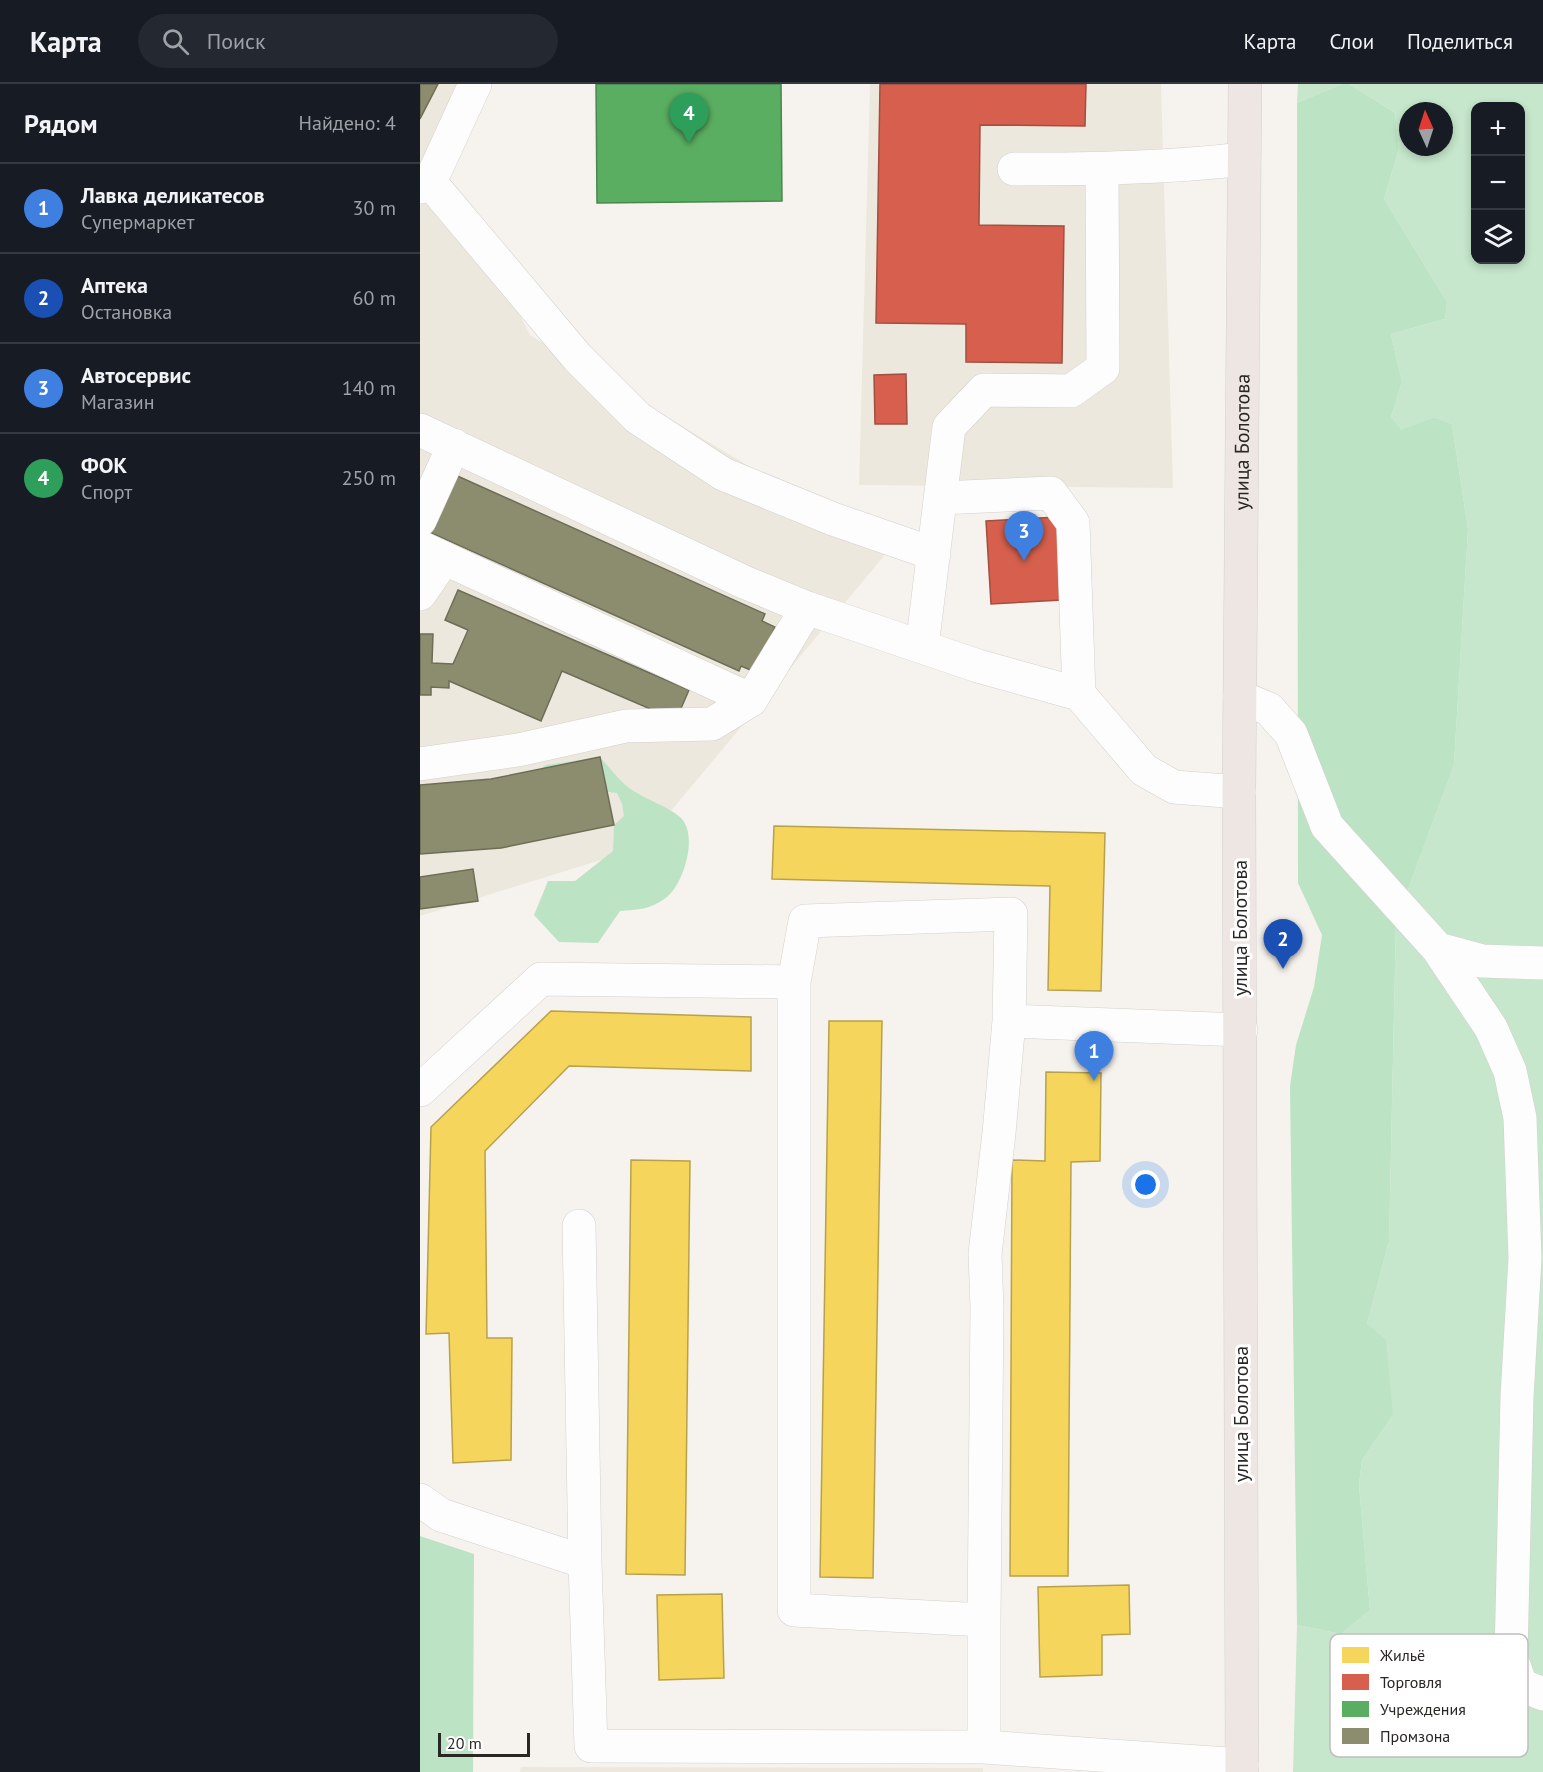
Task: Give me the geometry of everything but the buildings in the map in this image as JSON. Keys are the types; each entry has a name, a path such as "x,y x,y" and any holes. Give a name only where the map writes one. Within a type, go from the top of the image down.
{"main road":[{"name":"улица Болотова","path":"1242,1768 1239,792 1245,84"}],"street":[{"path":"475,84 425,184 578,358 638,418 723,474 833,519 934,554"},
{"path":"1014,169 1186,166 1244,159"},
{"path":"922,647 949,427 984,390 1071,391 1103,368 1102,169"},
{"path":"420,430 733,577 807,608 978,666 1079,694 1144,770 1174,788 1239,792"},
{"path":"420,520 454,445"},
{"path":"940,498 1051,493 1073,523 1079,694"},
{"path":"420,594 432,553 751,700"},
{"path":"420,764 518,750 626,726 712,724 751,700 807,608"},
{"path":"1240,697 1269,709 1291,734 1327,826 1438,949 1491,1028 1510,1071 1520,1118 1525,1258 1517,1397 1512,1634"},
{"path":"984,1620 794,1610 794,982 805,921 1011,914 1010,1022 985,1254 987,1308 984,1747"},
{"path":"1438,949 1482,961 1543,963"},
{"path":"420,1090 542,979 794,982"},
{"path":"1010,1022 1241,1030"},
{"path":"579,1226 591,1746 676,1759 984,1747 1038,1762 1242,1768"},
{"path":"420,1500 441,1515 585,1562"},
{"path":"1528,1688 1543,1694"}],"shaded area":[{"path":"420,84 488,84 447,172 530,335 889,550 640,848 420,916"},
{"path":"870,84 1161,84 1173,488 859,485"},
{"path":"521,1767 983,1768 983,1772 520,1772"}],"green space":[{"path":"1298,84 1342,84 1297,103"},
{"path":"1342,84 1349,84 1395,113 1399,149 1384,199 1447,302 1445,319 1391,334 1402,382 1391,417 1401,430 1434,417 1452,424 1468,529 1454,765 1396,922 1389,1241 1367,1324 1386,1340 1393,1415 1362,1460 1359,1485 1370,1610 1341,1634 1297,1625 1290,1086 1296,1045 1314,987 1322,935 1298,883 1297,103"},
{"path":"1349,84 1543,84 1543,1772 1293,1772 1297,1625 1341,1634 1370,1610 1359,1485 1362,1460 1393,1415 1367,1324 1389,1241 1396,922 1454,765 1468,529 1452,424 1434,417 1400,431 1391,417 1402,382 1391,334 1445,319 1447,302 1384,199 1399,149 1395,113"},
{"path":"600,757 628,787 680,817 686,825 688,835 687,858 679,881 667,897 645,908 620,911 598,943 559,942 534,915 548,881 575,881 613,851 614,825 624,816 622,804 617,793 525,781 546,765"},
{"path":"420,1536 474,1554 473,1772 420,1772"}],"place":[{"name":"ФОК","path":"689,143"},
{"name":"Автосервис","path":"1024,561"},
{"name":"Аптека","path":"1283,969"},
{"name":"Лавка деликатесов","path":"1094,1081"}]}
